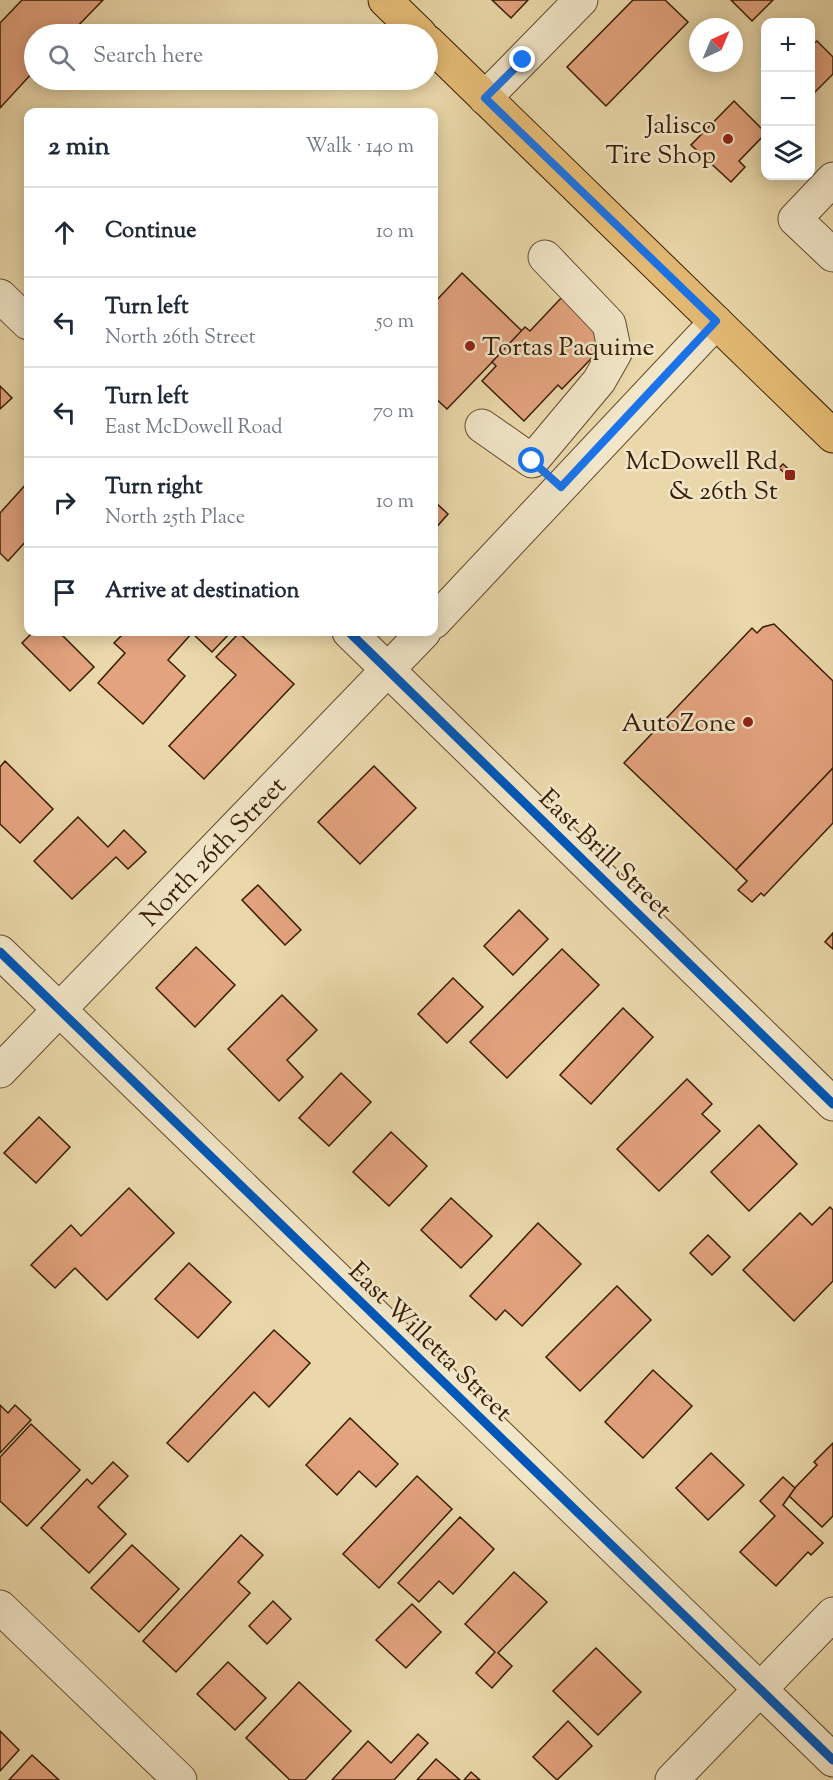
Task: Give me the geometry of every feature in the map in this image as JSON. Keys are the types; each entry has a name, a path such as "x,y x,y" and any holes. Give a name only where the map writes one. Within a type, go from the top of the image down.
{"main road":[{"path":"385,0 410,24"},
{"path":"438,52 833,436"}],"street":[{"path":"485,98 581,0"},
{"path":"833,179 795,219 833,255"},
{"path":"532,461 598,381 615,353 609,324 545,256"},
{"path":"0,296 24,319"},
{"path":"438,618 716,321"},
{"path":"482,426 532,461 561,487"},
{"name":"East Brill Street","path":"353,636 833,1104"},
{"name":"North 26th Street","path":"0,1071 420,636"},
{"name":"East Willetta Street","path":"0,952 833,1760"},
{"path":"0,1607 180,1780"},
{"path":"672,1780 833,1614"}],"building":[{"path":"22,0 103,0 80,24 24,24 24,82 0,108 0,23"},
{"path":"492,0 528,0 511,18"},
{"path":"633,0 665,0 688,22 606,106 567,67"},
{"path":"731,0 773,0 752,21"},
{"path":"817,41 833,57 833,74 815,92 815,72 815,43"},
{"name":"Jalisco Tire Shop","path":"734,101 761,128 761,138 739,161 745,167 731,182 691,145"},
{"name":"Tortas Paquime","path":"462,273 522,331 447,409 438,401 438,299"},
{"path":"563,296 609,340 562,389 558,385 524,421 482,381 496,366 492,362 525,327 530,331"},
{"path":"0,386 12,398 0,409"},
{"path":"783,464 796,476 792,480 779,468"},
{"path":"24,486 24,543 8,561 0,553 0,513"},
{"path":"438,505 448,514 438,525"},
{"name":"AutoZone","path":"774,624 833,681 833,768 736,870 624,763 752,628 757,633 763,627"},
{"path":"29,636 63,636 94,667 70,691 22,643"},
{"path":"121,636 189,636 168,660 185,676 143,724 98,683 125,653 114,643"},
{"path":"195,636 227,636 212,652"},
{"path":"236,636 242,636 294,684 204,779 169,746 236,675 216,657"},
{"path":"5,761 53,809 20,843 0,824 0,767"},
{"path":"374,766 416,808 360,864 318,822"},
{"path":"833,768 833,823 764,896 761,893 752,902 738,890 747,881 736,870"},
{"path":"78,817 108,847 124,830 146,852 128,869 116,857 72,899 34,861"},
{"path":"258,885 301,930 285,945 242,900"},
{"path":"519,910 548,939 513,975 484,946"},
{"path":"833,933 833,949 825,942"},
{"path":"196,947 235,985 195,1027 156,988"},
{"path":"562,949 599,985 507,1078 470,1042"},
{"path":"453,978 483,1007 447,1043 418,1014"},
{"path":"282,995 317,1030 287,1060 303,1077 279,1101 228,1049"},
{"path":"623,1008 653,1037 591,1104 560,1075"},
{"path":"341,1073 371,1102 329,1146 299,1118"},
{"path":"687,1079 712,1104 702,1114 720,1131 659,1191 617,1149"},
{"path":"39,1117 70,1147 36,1183 4,1153"},
{"path":"759,1125 797,1164 749,1211 711,1172"},
{"path":"391,1132 427,1166 389,1206 353,1172"},
{"path":"129,1188 174,1233 107,1300 75,1268 55,1288 31,1265 71,1225 81,1236"},
{"path":"451,1198 492,1236 461,1268 421,1230"},
{"path":"830,1207 833,1210 833,1281 794,1321 743,1270 800,1213 812,1225"},
{"path":"538,1223 581,1264 522,1326 505,1310 496,1320 470,1296"},
{"path":"708,1235 730,1257 712,1275 690,1253"},
{"path":"189,1263 231,1302 198,1338 155,1299"},
{"path":"617,1286 651,1320 580,1391 546,1357"},
{"path":"274,1330 310,1363 269,1407 254,1392 188,1462 167,1443"},
{"path":"653,1370 692,1406 643,1458 605,1422"},
{"path":"0,1405 8,1413 15,1405 31,1420 0,1453"},
{"path":"350,1418 398,1464 376,1487 359,1471 337,1495 306,1465"},
{"path":"31,1424 80,1470 27,1526 0,1501 0,1457"},
{"path":"833,1443 833,1516 822,1527 788,1495 817,1465 814,1462"},
{"path":"711,1453 744,1485 708,1520 676,1488"},
{"path":"113,1462 128,1476 98,1507 126,1534 89,1573 41,1528 87,1479 92,1484"},
{"path":"417,1476 452,1509 379,1588 343,1554"},
{"path":"783,1477 795,1488 783,1505 823,1543 811,1555 808,1552 776,1586 740,1552 775,1516 760,1501"},
{"path":"460,1517 494,1549 453,1594 439,1581 419,1602 398,1583"},
{"path":"241,1535 263,1555 238,1582 250,1593 176,1672 143,1641"},
{"path":"132,1545 179,1589 139,1632 91,1588"},
{"path":"514,1572 547,1602 498,1653 512,1666 492,1688 476,1673 495,1652 465,1624"},
{"path":"273,1601 291,1619 267,1644 249,1626"},
{"path":"412,1604 441,1632 406,1668 376,1640"},
{"path":"596,1648 641,1692 598,1735 553,1691"},
{"path":"228,1662 266,1698 235,1730 197,1694"},
{"path":"299,1682 351,1731 305,1780 290,1780 246,1738"},
{"path":"568,1721 592,1746 557,1780 533,1757"},
{"path":"0,1731 19,1750 0,1771"},
{"path":"418,1734 428,1743 394,1780 332,1780 368,1741 391,1763"},
{"path":"32,1755 59,1780 9,1780"},
{"path":"436,1759 460,1780 417,1780"},
{"path":"471,1772 480,1780 464,1780"}],"cycle path":[{"path":"353,636 833,1104"},
{"path":"0,952 833,1760"}],"place":[{"name":"Jalisco Tire Shop","path":"728,139"},
{"name":"Tortas Paquime","path":"470,346"},
{"name":"McDowell Rd & 26th St","path":"790,475"},
{"name":"AutoZone","path":"748,722"}],"route":[{"path":"523,60 485,98 716,321 561,487 532,461"}]}
